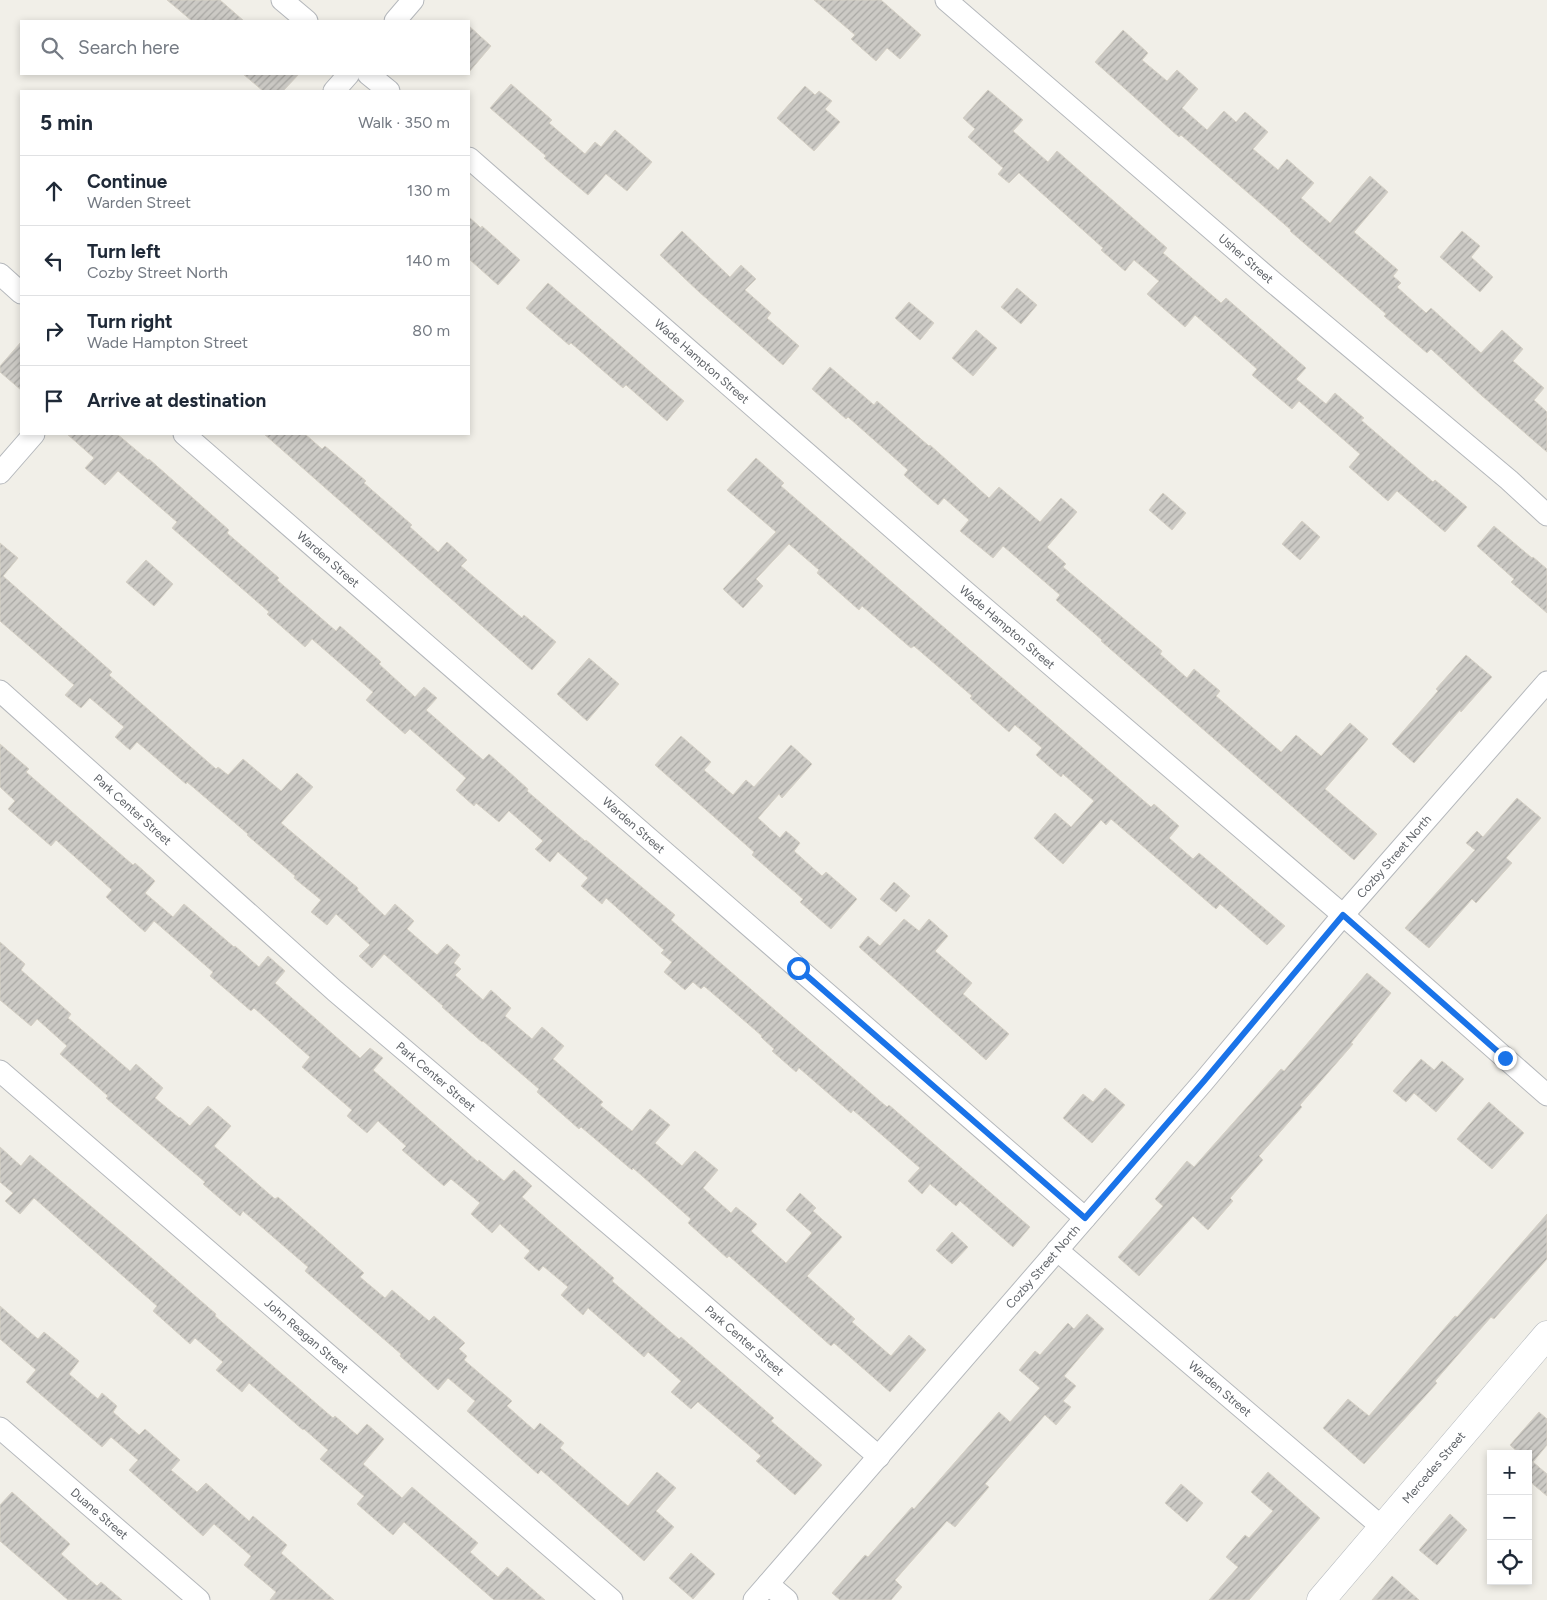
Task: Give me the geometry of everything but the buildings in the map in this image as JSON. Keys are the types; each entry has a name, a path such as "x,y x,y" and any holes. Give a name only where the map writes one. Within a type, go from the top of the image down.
{"street":[{"path":"282,0 306,20"},
{"path":"396,20 413,0"},
{"name":"Usher Street","path":"946,0 1274,283 1547,514"},
{"path":"335,90 348,75"},
{"path":"369,75 388,90"},
{"name":"Wade Hampton Street","path":"470,159 961,588 1343,915 1547,1095"},
{"path":"0,274 20,292"},
{"path":"0,472 33,435"},
{"name":"Warden Street","path":"185,435 1085,1218"},
{"name":"Cozby Street North","path":"754,1600 1204,1081 1343,915 1547,682"},
{"name":"Park Center Street","path":"0,691 335,991 642,1252 879,1457"},
{"name":"John Reagan Street","path":"0,1071 612,1600"},
{"name":"Warden Street","path":"1057,1250 1383,1528"},
{"name":"Mercedes Street","path":"1321,1600 1542,1349"},
{"name":"Duane Street","path":"0,1428 199,1600"},
{"path":"768,1584 787,1600"}],"route":[{"path":"798,968 1085,1218 1204,1081 1343,915 1505,1058"}]}
